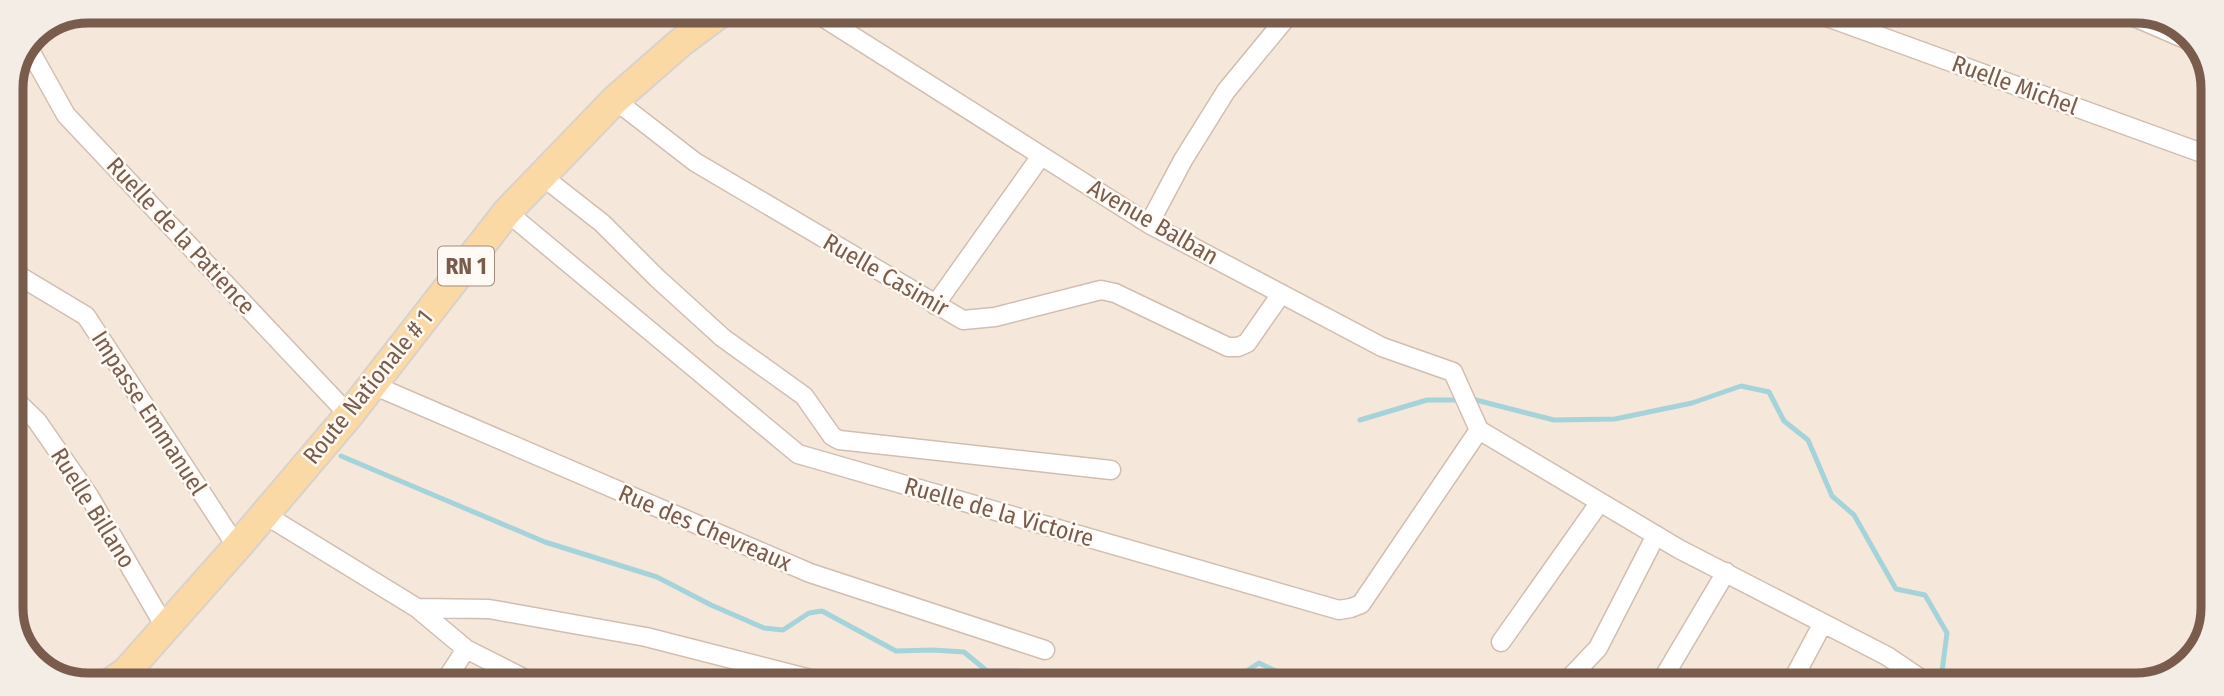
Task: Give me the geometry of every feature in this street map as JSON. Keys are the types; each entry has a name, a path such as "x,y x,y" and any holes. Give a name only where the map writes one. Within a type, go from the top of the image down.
{"main road":[{"name":"Route Nationale # 1","path":"125,673 237,547 349,415 507,212 615,100 707,23"}],"street":[{"name":"Avenue Balban","path":"832,23 1149,224 1382,347 1453,372 1479,430"},
{"path":"1149,224 1183,160 1226,91 1282,23"},
{"name":"Ruelle Michel","path":"1843,23 2201,154"},
{"path":"2153,25 2172,33"},
{"name":"Ruelle de la Patience","path":"32,55 66,115 349,415"},
{"name":"Ruelle Casimir","path":"615,100 695,162 963,320 979,320 1101,290 1115,293 1228,347 1238,347 1247,344 1281,294"},
{"path":"935,305 1041,156"},
{"path":"542,176 603,223 657,278 723,338 804,396 832,436 839,440 1111,470"},
{"name":"Ruelle de la Victoire","path":"507,212 798,454 1339,610 1361,604 1479,430"},
{"name":"Impasse Emmanuel","path":"23,279 86,316 237,547"},
{"name":"Rue des Chevreaux","path":"373,385 810,573 1045,650"},
{"name":"Ruelle Billano","path":"23,408 37,421 89,496 165,627"},
{"path":"1479,430 1656,535 1887,656 1911,673"},
{"path":"1501,642 1600,502"},
{"path":"264,514 417,608 466,649 513,673"},
{"path":"1574,673 1598,648 1656,535"},
{"path":"1666,673 1726,572"},
{"path":"417,608 489,608 646,637 787,673"},
{"path":"1796,673 1823,623"},
{"path":"450,673 466,649"}],"shaded area":[{"path":"75,24 2153,25 2169,31 2185,45 2196,63 2201,84 2199,625 2190,644 2176,660 2157,670 2136,673 71,671 59,667 36,648 28,633 23,612 23,88 28,63 42,42 63,28"}],"waterway":[{"path":"1360,420 1427,400 1476,400 1554,420 1615,419 1692,403 1741,386 1769,392 1784,421 1808,440 1832,496 1854,515 1896,589 1925,595 1947,633 1942,673"},
{"path":"341,456 545,542 657,577 764,628 783,630 809,613 822,611 896,651 964,652 987,671 1023,673"},
{"path":"1243,673 1259,663 1280,673"}]}
